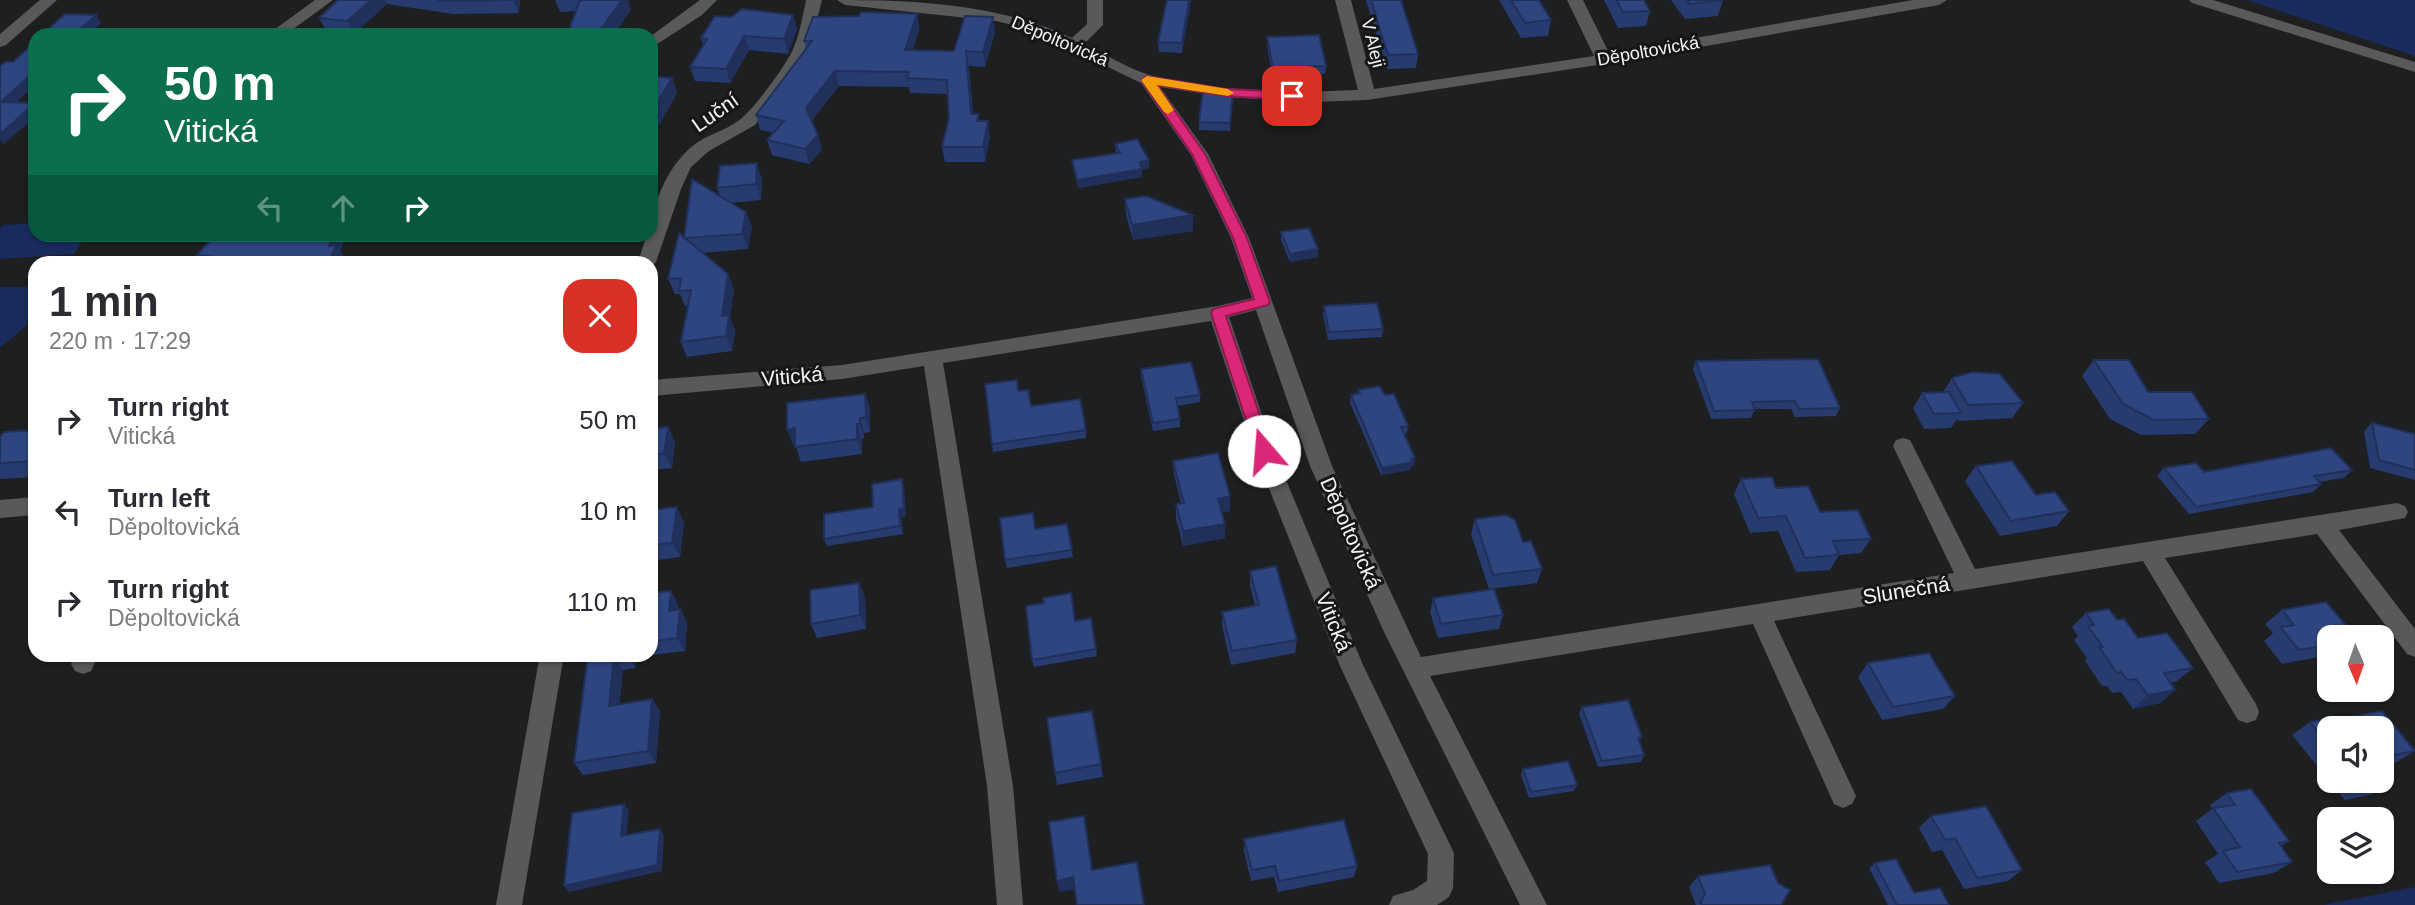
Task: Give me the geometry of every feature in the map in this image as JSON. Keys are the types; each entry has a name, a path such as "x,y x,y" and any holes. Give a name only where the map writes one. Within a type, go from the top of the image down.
{"street":[{"path":"0,41 50,0"},
{"path":"285,28 325,0"},
{"path":"658,38 697,12 709,0"},
{"name":"Luční","path":"658,230 684,164 703,147 749,121 802,48 814,0"},
{"name":"Děpoltovická","path":"845,0 997,16 1034,26 1147,80 1226,93 1313,97 1367,95 1604,59 1939,0"},
{"path":"997,16 1006,0"},
{"path":"1075,44 1095,25 1096,0"},
{"name":"V Aleji","path":"1343,0 1367,95"},
{"path":"1576,0 1604,59"},
{"path":"2196,0 2415,67"},
{"name":"Děpoltovická","path":"1147,80 1199,154 1240,238 1321,466 1414,668 1534,905"},
{"name":"Vitická","path":"658,387 842,372 1218,313 1262,302"},
{"name":"Vitická","path":"1218,313 1264,451 1347,653 1441,853 1440,888 1418,902 1402,905"},
{"path":"932,357 1000,786 1010,905"},
{"path":"1903,446 1969,580"},
{"path":"0,509 28,507"},
{"name":"Slunečná","path":"1414,668 2397,512"},
{"path":"2322,524 2415,647"},
{"path":"2149,551 2247,712"},
{"path":"1759,613 1843,796"},
{"path":"509,905 551,662"}],"shaded area":[{"path":"2247,0 2415,0 2415,56"},
{"path":"28,223 28,242 82,242 74,254 0,259 0,229 3,225"},
{"path":"0,287 28,287 27,325 0,348"},
{"path":"2415,887 2415,905 2323,905"}],"building":[{"path":"338,0 371,0 347,21 319,18"},
{"path":"437,0 513,0 447,1"},
{"path":"580,0 622,0 602,28 570,28"},
{"path":"1167,0 1189,0 1182,43 1158,42"},
{"path":"1371,0 1401,0 1418,54 1388,55"},
{"path":"1511,0 1539,0 1551,20 1525,23"},
{"path":"1616,0 1644,0 1650,11 1623,12"},
{"path":"1687,0 1723,0 1690,4"},
{"path":"742,9 793,15 784,39 744,36 726,69 690,67 707,39 701,38 715,16 731,17"},
{"path":"861,12 917,14 905,50 954,51 965,16 993,17 983,52 966,51 971,114 979,114 977,121 988,121 983,147 942,147 949,118 947,80 907,78 909,72 835,71 806,108 818,135 805,149 767,140 784,121 756,115 812,41 804,41 813,17 859,16"},
{"path":"65,14 96,15 82,28 50,28"},
{"path":"1319,35 1326,66 1273,68 1267,37"},
{"path":"28,48 28,77 1,102 28,103 28,109 0,134 0,66 5,62 13,62"},
{"path":"658,77 672,78 658,101"},
{"path":"1203,89 1233,92 1230,123 1199,122"},
{"path":"1137,139 1149,160 1140,162 1142,169 1077,180 1072,160 1120,153 1115,144"},
{"path":"757,163 756,184 717,188 720,166"},
{"path":"692,179 746,212 742,234 685,238 728,274 722,316 729,315 726,336 681,342 691,290 679,291 681,278 668,279 679,233 684,238"},
{"path":"1146,196 1193,215 1132,225 1125,199"},
{"path":"1309,228 1318,249 1290,254 1281,232"},
{"path":"209,242 330,242 329,246 336,245 331,256 197,255"},
{"path":"1377,303 1383,329 1329,332 1324,306"},
{"path":"1818,359 1840,408 1799,409 1795,401 1752,402 1755,410 1714,411 1696,361"},
{"path":"2094,360 2129,360 2148,392 2192,392 2209,419 2154,420 2123,404"},
{"path":"1191,362 1200,395 1176,398 1180,419 1153,423 1141,369"},
{"path":"1973,372 2000,374 2023,403 1968,405 1952,378"},
{"path":"1017,380 1018,391 1028,390 1031,406 1080,399 1086,430 992,444 985,384"},
{"path":"1379,386 1385,395 1394,394 1408,426 1401,427 1415,458 1411,459 1412,462 1382,468 1351,395 1360,393 1358,390"},
{"path":"1949,392 1961,413 1934,414 1922,393"},
{"path":"865,394 866,417 860,418 860,424 857,424 857,439 795,447 795,428 787,430 787,403"},
{"path":"2372,423 2415,434 2415,470 2379,460"},
{"path":"668,427 664,453 658,454 658,428"},
{"path":"28,430 28,461 0,463 0,437 4,432"},
{"path":"2331,448 2352,470 2314,476 2321,484 2196,507 2164,468 2196,463 2204,472"},
{"path":"1218,453 1230,496 1218,499 1225,524 1183,531 1176,504 1184,503 1173,461"},
{"path":"2012,461 2036,495 2055,492 2069,511 2011,521 1976,466"},
{"path":"1772,477 1776,488 1808,486 1820,512 1858,510 1871,539 1833,541 1839,555 1805,558 1786,516 1758,518 1741,479"},
{"path":"902,479 904,508 899,509 900,526 824,539 824,514 873,507 872,484"},
{"path":"677,507 672,543 658,544 658,509"},
{"path":"1033,513 1035,529 1067,524 1072,550 1005,560 1000,518"},
{"path":"1506,515 1515,520 1523,542 1531,541 1542,569 1493,575 1475,519"},
{"path":"1276,566 1297,640 1232,651 1222,612 1259,605 1250,571"},
{"path":"859,583 860,615 811,624 810,590"},
{"path":"1494,589 1503,615 1441,624 1433,598"},
{"path":"671,591 669,611 680,609 677,638 658,641 658,592"},
{"path":"1071,593 1075,621 1091,618 1096,649 1032,660 1026,606 1044,603 1043,598"},
{"path":"2326,602 2346,625 2317,625 2317,647 2299,650 2280,627 2294,625 2282,610"},
{"path":"2109,609 2117,620 2124,619 2138,638 2167,633 2193,668 2164,673 2175,690 2148,695 2136,679 2127,680 2121,672 2117,673 2088,626 2094,625 2086,613"},
{"path":"1929,653 1955,696 1893,707 1868,663"},
{"path":"587,662 613,662 609,706 652,699 648,751 574,763"},
{"path":"1628,700 1642,737 1638,738 1644,755 1602,761 1582,707"},
{"path":"1092,711 1101,764 1055,773 1047,718"},
{"path":"2382,711 2386,716 2356,716"},
{"path":"2317,721 2317,731 2310,722"},
{"path":"2394,726 2415,751 2394,755"},
{"path":"1568,761 1577,785 1531,792 1523,769"},
{"path":"2251,789 2289,841 2279,843 2292,862 2237,872 2223,851 2240,847 2213,808 2235,805 2227,793"},
{"path":"624,804 621,836 660,829 657,865 564,886 572,813"},
{"path":"1986,806 2022,870 1977,878 1955,838 1945,840 1931,816"},
{"path":"1084,816 1092,870 1137,862 1144,905 1077,905 1073,877 1057,881 1049,822"},
{"path":"1344,820 1357,866 1279,881 1275,866 1252,870 1244,839"},
{"path":"1896,859 1914,893 1940,888 1949,905 1897,905 1875,863"},
{"path":"1770,865 1778,883 1790,890 1781,905 1700,903 1705,894 1698,876"}],"slow traffic":[{"path":"1168,110 1147,80 1228,93"}],"route":[{"path":"1264,451 1218,313 1262,302 1240,238 1199,154 1147,80 1226,93 1292,96"}]}
